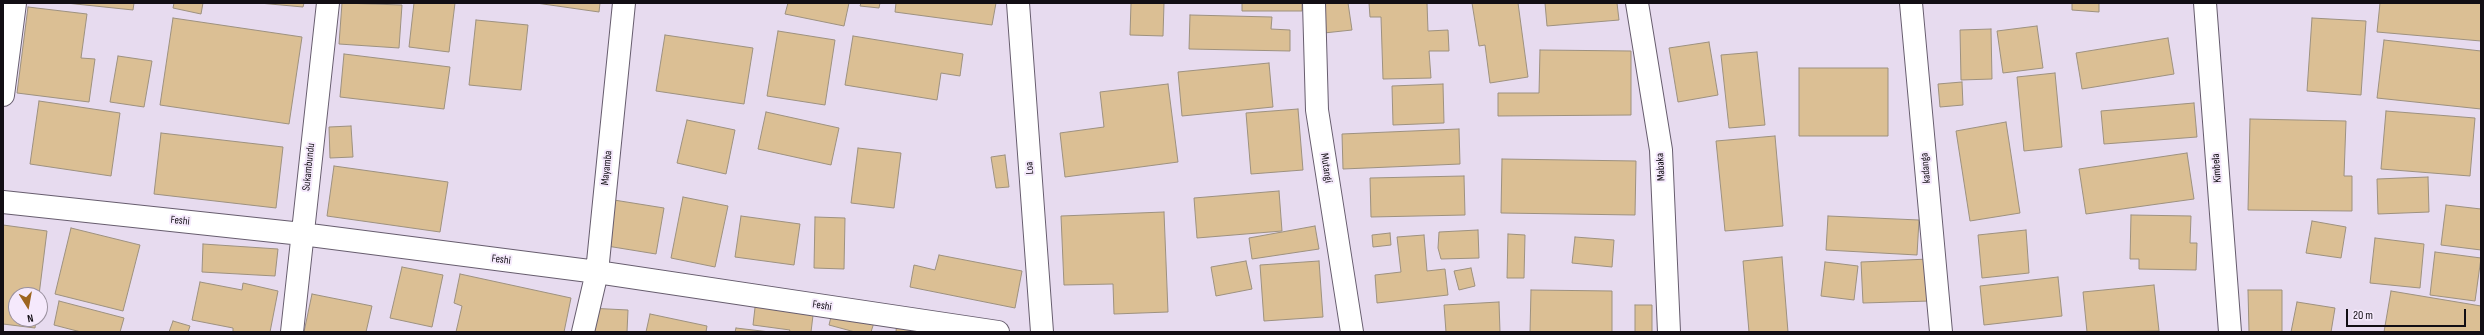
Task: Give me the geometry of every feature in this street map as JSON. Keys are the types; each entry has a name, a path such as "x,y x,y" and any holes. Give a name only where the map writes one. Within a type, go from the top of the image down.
{"street":[{"path":"3,95 15,3"},
{"name":"Sukambundu","path":"292,332 328,3"},
{"name":"Mayamba","path":"583,332 597,272 624,3"},
{"name":"Loa","path":"1018,3 1042,332"},
{"name":"Mutangi","path":"1314,3 1317,110 1352,332"},
{"name":"Mabaka","path":"1637,3 1661,150 1669,332"},
{"name":"kadanga","path":"1911,3 1941,332"},
{"name":"Kimbela","path":"2205,3 2230,332"},
{"name":"Feshi","path":"3,202 302,234 597,272 998,332"}],"building":[{"path":"66,3 134,3 133,10"},
{"path":"174,3 203,3 201,14 173,8"},
{"path":"259,3 304,3 303,7"},
{"path":"342,3 402,5 399,48 339,44"},
{"path":"414,3 455,3 449,52 409,47"},
{"path":"536,3 600,3 599,12"},
{"path":"788,3 849,3 844,26 785,14"},
{"path":"861,3 880,3 879,8 860,6"},
{"path":"896,3 996,3 992,25 895,12"},
{"path":"1131,3 1164,3 1163,36 1130,35"},
{"path":"1242,3 1302,3 1302,11 1242,11"},
{"path":"1320,3 1348,3 1352,30 1324,33"},
{"path":"1369,3 1427,3 1428,31 1448,30 1449,51 1429,51 1431,78 1383,79 1381,17 1370,17"},
{"path":"1472,3 1518,3 1528,77 1490,83 1485,45 1479,46"},
{"path":"1545,3 1617,3 1619,20 1547,26"},
{"path":"2072,3 2099,3 2099,12 2072,10"},
{"path":"2380,3 2481,3 2481,41 2377,32"},
{"path":"28,7 87,14 81,58 95,59 89,102 17,93"},
{"path":"1190,15 1272,17 1271,29 1290,30 1290,51 1189,49"},
{"path":"173,18 302,37 289,124 160,105"},
{"path":"2312,18 2366,21 2361,95 2307,91"},
{"path":"476,20 528,25 521,90 469,85"},
{"path":"2037,26 2043,68 2003,73 1997,31"},
{"path":"1991,29 1992,79 1961,80 1960,30"},
{"path":"778,31 835,40 825,105 767,96"},
{"path":"665,35 753,48 744,104 656,91"},
{"path":"853,36 963,54 960,76 941,73 937,100 845,85"},
{"path":"2168,38 2174,74 2082,89 2076,53"},
{"path":"2384,40 2481,51 2481,109 2377,98"},
{"path":"1709,42 1718,95 1678,102 1669,48"},
{"path":"1540,50 1631,51 1631,115 1498,116 1498,93 1539,93"},
{"path":"1757,52 1765,125 1729,128 1721,55"},
{"path":"344,54 450,67 444,109 340,97"},
{"path":"118,56 152,61 144,107 110,102"},
{"path":"1269,63 1273,107 1182,116 1178,72"},
{"path":"1799,68 1888,68 1888,136 1799,136"},
{"path":"2055,73 2062,147 2024,151 2017,77"},
{"path":"1962,82 1963,105 1940,107 1938,84"},
{"path":"1168,84 1178,162 1065,177 1060,133 1104,127 1100,92"},
{"path":"1443,84 1444,123 1393,125 1392,86"},
{"path":"39,101 120,113 111,176 30,164"},
{"path":"2194,103 2197,137 2104,144 2101,111"},
{"path":"1298,109 1303,170 1251,174 1246,113"},
{"path":"2386,111 2475,118 2470,176 2381,169"},
{"path":"766,112 839,128 831,165 758,149"},
{"path":"2250,119 2346,121 2344,176 2352,176 2352,211 2248,210"},
{"path":"687,120 735,130 726,174 677,163"},
{"path":"2006,122 2020,213 1970,221 1956,131"},
{"path":"351,126 353,157 330,158 329,127"},
{"path":"1459,129 1460,164 1343,169 1342,134"},
{"path":"161,133 283,147 276,208 154,194"},
{"path":"1775,136 1783,226 1725,231 1716,141"},
{"path":"858,148 901,153 894,208 851,203"},
{"path":"2187,153 2194,199 2086,214 2079,169"},
{"path":"1005,155 1009,187 996,188 991,157"},
{"path":"1502,159 1636,161 1635,215 1501,213"},
{"path":"334,166 448,182 440,232 327,216"},
{"path":"1464,176 1465,215 1371,217 1370,178"},
{"path":"2428,177 2429,212 2378,214 2377,179"},
{"path":"1279,191 1282,231 1197,238 1194,198"},
{"path":"683,197 728,206 715,267 671,258"},
{"path":"614,200 664,208 656,254 607,246"},
{"path":"2446,205 2481,209 2481,250 2441,245"},
{"path":"1164,212 1168,312 1114,314 1113,284 1064,285 1061,216"},
{"path":"2131,215 2191,216 2190,243 2197,243 2196,270 2139,269 2139,259 2130,259"},
{"path":"741,216 800,224 794,265 735,257"},
{"path":"1828,216 1919,220 1917,255 1826,250"},
{"path":"815,217 845,218 844,269 814,268"},
{"path":"2312,221 2346,227 2341,258 2306,253"},
{"path":"3,225 47,231 40,287 8,287 8,325 3,324"},
{"path":"1315,226 1319,249 1252,259 1249,238"},
{"path":"71,228 140,245 123,311 55,294"},
{"path":"1478,230 1479,258 1441,259 1438,248 1439,232"},
{"path":"2026,230 2029,273 1982,278 1978,235"},
{"path":"1390,233 1391,245 1373,247 1372,235"},
{"path":"1508,234 1525,235 1524,278 1507,278"},
{"path":"1424,235 1427,271 1445,269 1448,295 1377,303 1375,275 1401,272 1397,237"},
{"path":"1575,237 1614,240 1612,267 1572,263"},
{"path":"2375,238 2424,244 2420,288 2370,283"},
{"path":"203,244 278,249 275,276 202,272"},
{"path":"2435,252 2481,258 2475,301 2430,295"},
{"path":"939,255 1022,271 1015,308 910,287 914,265 935,270"},
{"path":"1782,257 1788,332 1749,332 1743,261"},
{"path":"1929,259 1930,301 1863,303 1861,262"},
{"path":"1246,261 1252,289 1216,296 1211,267"},
{"path":"1319,261 1323,317 1264,321 1260,265"},
{"path":"1825,262 1858,266 1854,300 1821,296"},
{"path":"402,267 443,275 432,327 390,318"},
{"path":"1471,268 1475,286 1459,290 1454,271"},
{"path":"460,274 571,298 564,332 456,332 462,306 454,303"},
{"path":"2058,277 2062,316 1984,325 1980,286"},
{"path":"200,282 242,290 243,283 278,291 270,332 233,332 233,328 192,320"},
{"path":"2154,285 2159,331 2087,332 2083,292"},
{"path":"1531,290 1612,291 1612,332 1530,332"},
{"path":"2248,290 2282,290 2282,332 2249,332"},
{"path":"2391,291 2481,306 2481,332 2384,332"},
{"path":"312,294 372,306 366,332 304,332"},
{"path":"756,299 814,307 811,332 789,332 790,330 753,325"},
{"path":"59,301 124,318 120,332 81,332 54,325"},
{"path":"1499,302 1500,332 1446,332 1444,305"},
{"path":"2297,302 2335,308 2331,332 2291,332"},
{"path":"834,305 876,316 871,332 855,332 829,325"},
{"path":"1635,305 1652,305 1652,332 1635,332"},
{"path":"588,308 628,310 627,332 586,332"},
{"path":"650,314 707,326 706,332 646,332"},
{"path":"897,318 920,319 919,332 896,332"},
{"path":"173,321 190,326 188,332 169,332"},
{"path":"736,328 770,332 735,332"}]}
